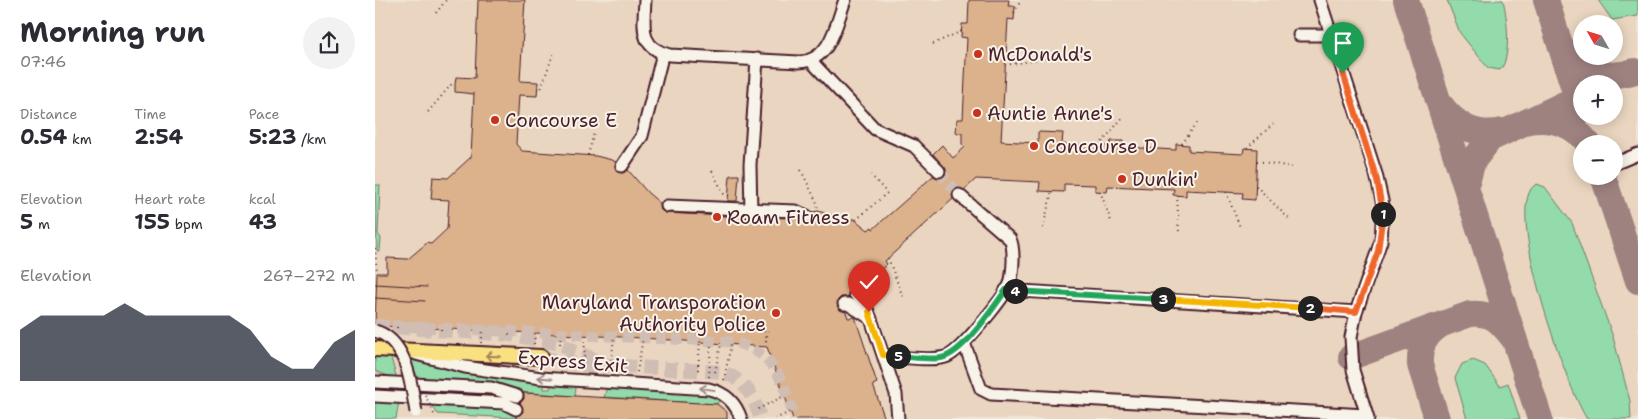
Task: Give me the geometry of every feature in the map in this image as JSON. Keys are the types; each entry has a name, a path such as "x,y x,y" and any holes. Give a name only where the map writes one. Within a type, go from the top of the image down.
{"main road":[{"path":"375,349 541,357"}],"street":[{"path":"645,0 643,30 645,37 652,47 663,53 757,60 811,60 822,54 827,47 845,0"},
{"path":"964,343 981,389 991,394 1367,417 1351,361 1351,336 1356,312 1381,240 1383,205 1377,180 1320,0"},
{"path":"1299,35 1331,36"},
{"path":"622,166 642,136 663,53"},
{"path":"751,211 749,165 757,60"},
{"path":"811,60 875,129 914,146 939,171"},
{"path":"1623,160 1638,154"},
{"path":"883,355 941,358 949,355 964,343 1006,290 1011,273 1011,241 959,194"},
{"path":"667,206 751,211 800,211 807,216"},
{"path":"1006,290 1356,312"},
{"path":"855,294 867,309 871,319 896,394 898,419"},
{"path":"844,304 848,304 871,319"},
{"path":"375,331 389,337 400,355 409,380 415,412"},
{"name":"Express Exit","path":"410,351 428,358 465,366 541,378 709,389 721,392 741,407 746,419"},
{"path":"375,382 491,388 517,402"},
{"path":"375,389 501,396 517,402"},
{"path":"375,396 504,403 517,402"},
{"path":"732,401 741,419"}],"path":[{"path":"437,13 446,0"},
{"path":"1014,13 1021,0"},
{"path":"933,44 962,31"},
{"path":"537,89 541,90 553,54"},
{"path":"1005,65 1045,59"},
{"path":"428,112 451,85 455,84"},
{"path":"1099,146 1123,116"},
{"path":"1182,144 1199,120"},
{"path":"1247,148 1273,124"},
{"path":"587,155 595,133"},
{"path":"1257,161 1292,167"},
{"path":"801,170 817,203 818,211"},
{"path":"712,171 724,194 729,195"},
{"path":"856,220 887,194 871,175"},
{"path":"1256,186 1290,220"},
{"path":"1043,228 1052,191"},
{"path":"1101,191 1111,221"},
{"path":"1226,192 1240,227"},
{"path":"1177,195 1179,232"},
{"path":"375,248 377,273"},
{"path":"888,258 903,297"},
{"path":"764,331 764,339 766,341 768,331"},
{"path":"560,344 561,334"},
{"path":"584,367 585,335"},
{"path":"611,365 614,337"},
{"path":"637,372 643,338"},
{"path":"697,370 700,342"},
{"path":"709,377 711,343"},
{"path":"715,372 721,344"},
{"path":"724,380 731,344"},
{"path":"757,409 785,396"},
{"path":"775,419 790,412"}],"shaded area":[{"path":"375,0 1638,0 1638,419 375,419"}],"green space":[{"path":"1447,0 1503,0 1507,26 1507,47 1504,64 1500,70 1488,68 1460,33"},
{"path":"1598,0 1638,0 1638,16 1623,18 1623,15 1608,15"},
{"path":"1537,184 1545,187 1572,223 1613,337 1630,401 1631,419 1587,419 1566,373 1553,337 1531,258 1526,224 1527,198"},
{"path":"375,185 380,185 378,234 381,238 380,251 377,251"},
{"path":"375,357 391,358 397,379 375,371"},
{"path":"410,360 522,382 544,383 544,389 550,389 551,384 598,387 576,386 575,396 518,392 419,380"},
{"path":"1473,360 1485,365 1500,386 1508,383 1520,419 1467,419 1455,378 1462,364"},
{"path":"607,387 708,393 721,398 717,404 604,397"},
{"path":"399,401 396,419 375,419 375,402"},
{"path":"429,402 503,407 516,413 516,418 438,414"}],"building":[{"path":"478,0 525,0 520,81 538,82 537,96 519,95 516,144 522,151 596,156 612,160 616,162 617,172 622,173 628,170 648,193 660,203 661,210 666,213 744,217 751,220 757,217 794,218 807,223 814,220 813,212 818,211 851,221 853,218 868,230 872,227 873,229 933,176 938,178 945,176 946,169 933,154 942,145 953,158 965,147 962,144 962,133 956,133 957,119 963,119 967,38 961,37 962,24 968,24 969,0 1009,0 1008,6 1015,6 1014,20 1008,19 1001,141 1038,143 1038,132 1063,133 1062,144 1110,146 1111,141 1123,141 1123,147 1176,150 1176,144 1189,145 1189,151 1243,154 1244,148 1257,149 1255,200 1242,199 1243,193 1186,190 1186,196 1173,195 1174,189 1108,186 1107,192 1095,191 1095,185 1064,184 1064,192 1039,191 1040,182 976,179 964,190 956,188 952,193 953,199 885,261 887,264 860,289 851,288 848,297 841,297 837,301 840,310 846,312 848,318 855,317 877,383 873,385 885,419 793,419 767,347 643,338 381,326 375,324 377,273 387,273 387,258 408,259 428,242 431,244 447,229 449,200 431,199 433,177 448,178 471,157 474,94 455,92 455,84 456,77 475,78"},
{"path":"730,175 739,175 737,201 728,201"},
{"path":"523,393 717,404 727,412 727,419 516,419 516,416 523,412 520,403 524,399"}],"taxiway":[{"path":"1406,0 1540,419"},
{"path":"1546,0 1573,86"},
{"path":"1562,47 1577,63 1594,72 1614,75 1635,71"},
{"path":"1466,186 1473,161 1490,139 1573,100"},
{"path":"1440,104 1446,112 1467,128 1484,132 1503,131"},
{"path":"1529,121 1546,120 1555,122 1570,127 1581,135"},
{"path":"1606,185 1638,281"},
{"path":"1351,357 1470,314 1485,315 1496,319 1514,339"},
{"path":"1437,419 1420,365 1420,358 1422,347 1427,337 1442,324"}],"tunnel":[{"path":"939,171 959,195"},
{"path":"375,325 734,342 748,347 769,362 781,381 795,419"},
{"path":"375,326 511,335 560,344 607,365 722,372 743,384 755,403 761,419"},
{"path":"541,357 606,370"}],"tram line":[{"path":"375,284 427,287"},
{"path":"375,298 425,301"}],"place":[{"name":"McDonald's","path":"978,54"},
{"name":"Auntie Anne's","path":"977,113"},
{"name":"Concourse E","path":"495,120"},
{"name":"Concourse D","path":"1034,146"},
{"name":"Dunkin'","path":"1122,179"},
{"name":"Roam Fitness","path":"717,217"},
{"name":"Maryland Transporation Authority Police","path":"776,313"}],"route":[{"path":"869,312 883,355 941,358 953,353 962,346 1006,290 1337,309 1356,312 1381,240 1383,205 1377,180 1343,73"}]}
